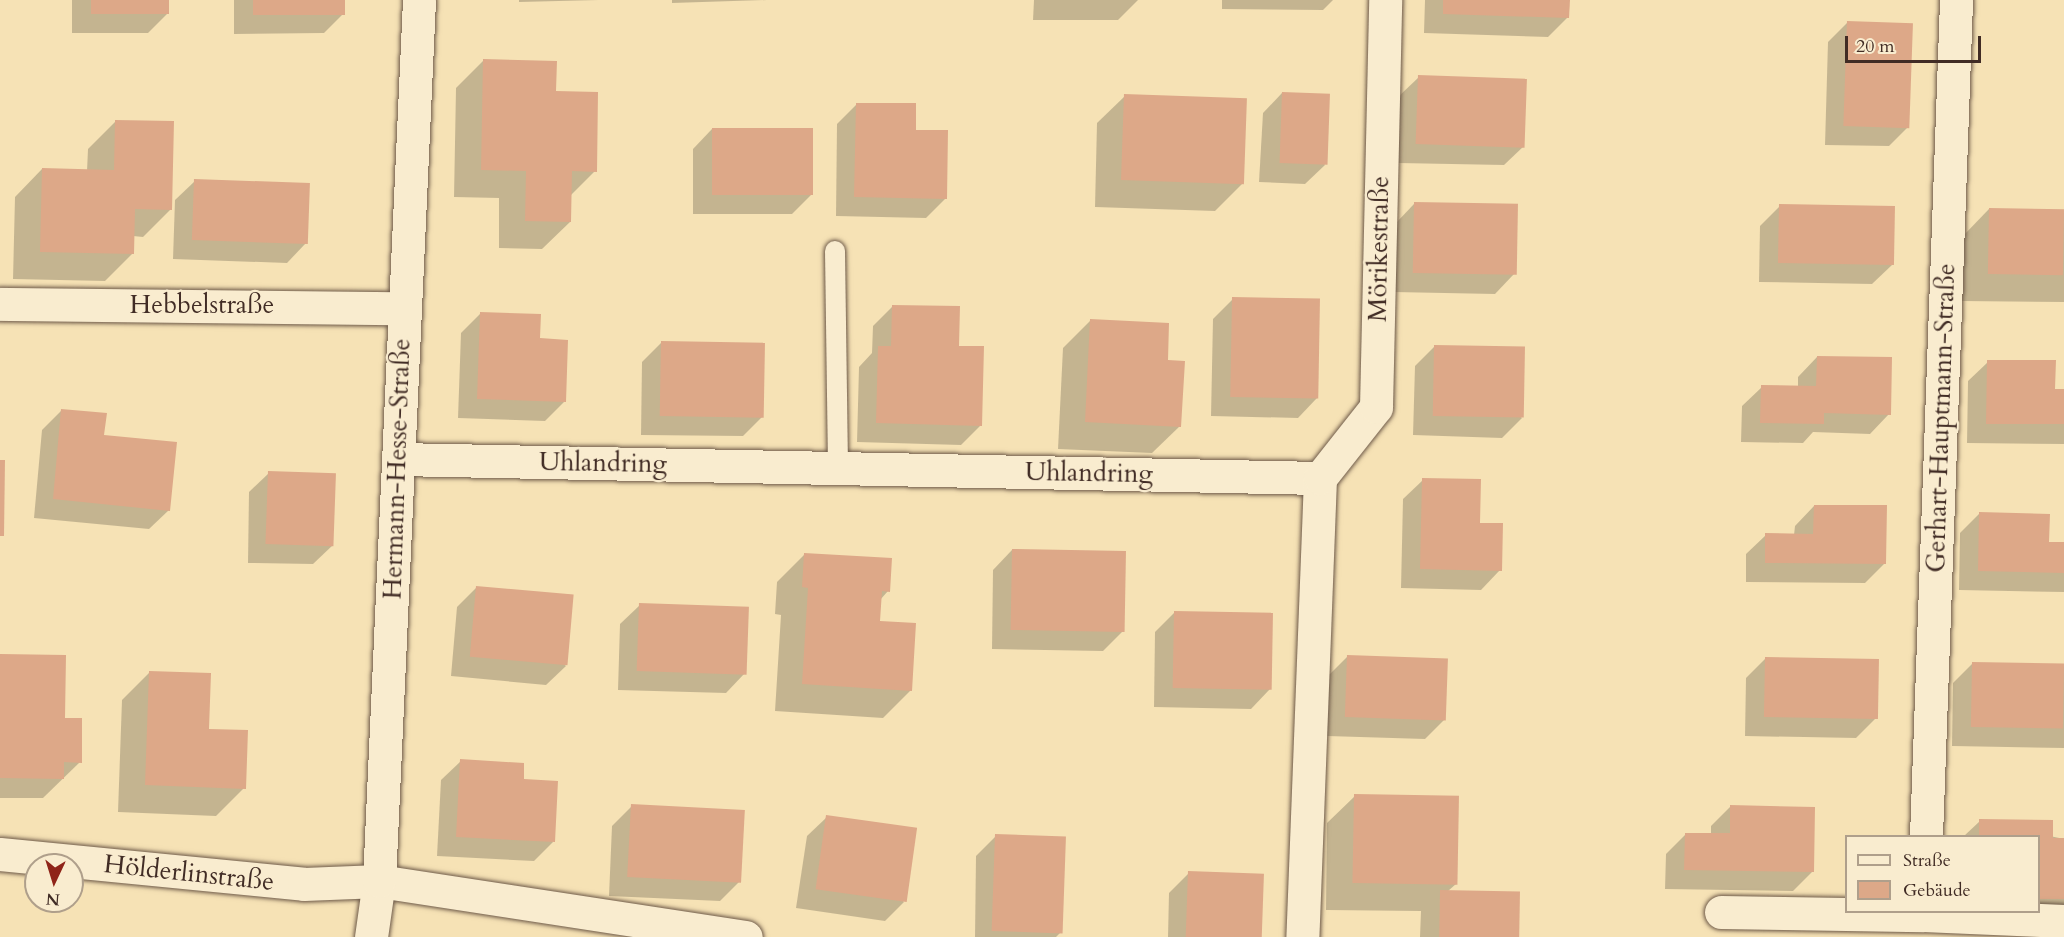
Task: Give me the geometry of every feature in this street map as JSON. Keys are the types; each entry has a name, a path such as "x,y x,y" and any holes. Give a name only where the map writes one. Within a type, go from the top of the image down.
{"street":[{"name":"Hermann-Hesse-Straße","path":"371,937 379,881 403,308 419,0"},
{"name":"Mörikestraße","path":"1320,478 1376,407 1385,0"},
{"name":"Gerhart-Hauptmann-Straße","path":"1926,835 1956,0"},
{"name":"Hebbelstraße","path":"0,304 403,308"},
{"name":"Uhlandring","path":"398,459 1320,478"},
{"path":"1302,937 1320,478"},
{"name":"Hölderlinstraße","path":"0,854 304,884 379,881"},
{"path":"379,881 746,937"},
{"path":"1721,912 1845,913"},
{"path":"1923,913 2064,921"}],"lane":[{"path":"835,251 838,468"}],"building":[{"path":"91,0 169,0 169,14 91,14"},
{"path":"253,0 345,0 345,15 253,15"},
{"path":"1443,0 1570,0 1569,18 1443,14"},
{"path":"1847,21 1913,23 1909,128 1843,126"},
{"path":"483,59 557,61 556,91 598,92 597,172 572,171 571,222 525,221 526,171 481,170"},
{"path":"1418,75 1527,79 1525,148 1416,144"},
{"path":"1282,92 1330,94 1327,165 1280,163"},
{"path":"1124,94 1247,98 1244,184 1121,180"},
{"path":"856,103 916,103 916,130 948,130 947,199 854,197"},
{"path":"115,120 174,121 172,210 135,209 134,254 40,252 42,168 114,170"},
{"path":"712,128 813,128 813,195 712,195"},
{"path":"194,179 310,183 308,244 192,240"},
{"path":"1414,202 1518,204 1517,275 1413,273"},
{"path":"1779,204 1895,206 1894,265 1778,263"},
{"path":"1989,208 2064,209 2063,275 1988,274"},
{"path":"1232,297 1320,299 1318,399 1230,397"},
{"path":"892,305 960,306 959,346 984,346 982,426 876,423 878,346 891,346"},
{"path":"480,312 541,314 540,338 568,340 566,402 477,399"},
{"path":"1090,319 1169,323 1168,360 1185,361 1181,427 1085,422"},
{"path":"661,341 765,343 764,418 660,416"},
{"path":"1434,345 1525,347 1524,418 1433,416"},
{"path":"1817,356 1892,357 1891,415 1824,413 1824,424 1760,423 1761,385 1816,386"},
{"path":"1987,360 2056,360 2055,389 2064,389 2064,424 1986,424"},
{"path":"61,409 107,413 104,435 177,442 170,511 53,499"},
{"path":"0,460 5,460 4,536 0,536"},
{"path":"268,471 336,473 333,546 265,544"},
{"path":"1422,478 1481,479 1480,523 1503,523 1502,571 1420,569"},
{"path":"1814,505 1887,505 1886,564 1765,563 1765,533 1813,534"},
{"path":"1979,512 2050,514 2049,542 2064,542 2064,573 1978,571"},
{"path":"1012,549 1126,551 1125,632 1011,630"},
{"path":"804,553 892,558 890,592 882,591 880,621 916,623 912,691 802,684 808,588 802,587"},
{"path":"476,586 574,595 567,665 470,657"},
{"path":"639,603 749,607 747,675 637,671"},
{"path":"1174,611 1273,613 1272,690 1173,688"},
{"path":"0,654 66,655 65,718 82,718 82,763 64,762 64,779 0,778"},
{"path":"1347,655 1448,659 1446,720 1345,717"},
{"path":"1765,657 1879,659 1878,719 1764,717"},
{"path":"1972,662 2064,664 2063,729 1971,727"},
{"path":"149,671 211,673 209,729 248,730 246,789 145,785"},
{"path":"460,759 524,763 524,779 558,781 555,842 456,837"},
{"path":"1354,794 1459,796 1457,885 1352,883"},
{"path":"631,804 745,810 741,883 627,877"},
{"path":"1730,805 1815,807 1814,872 1684,870 1685,833 1730,833"},
{"path":"826,815 917,828 907,902 816,889"},
{"path":"1979,819 2053,820 2053,838 2064,838 2064,899 2040,899 2040,835 1979,835"},
{"path":"995,834 1066,836 1063,933 992,931"},
{"path":"1188,871 1264,874 1262,937 1186,937"},
{"path":"1440,890 1520,891 1519,937 1439,937"}]}
